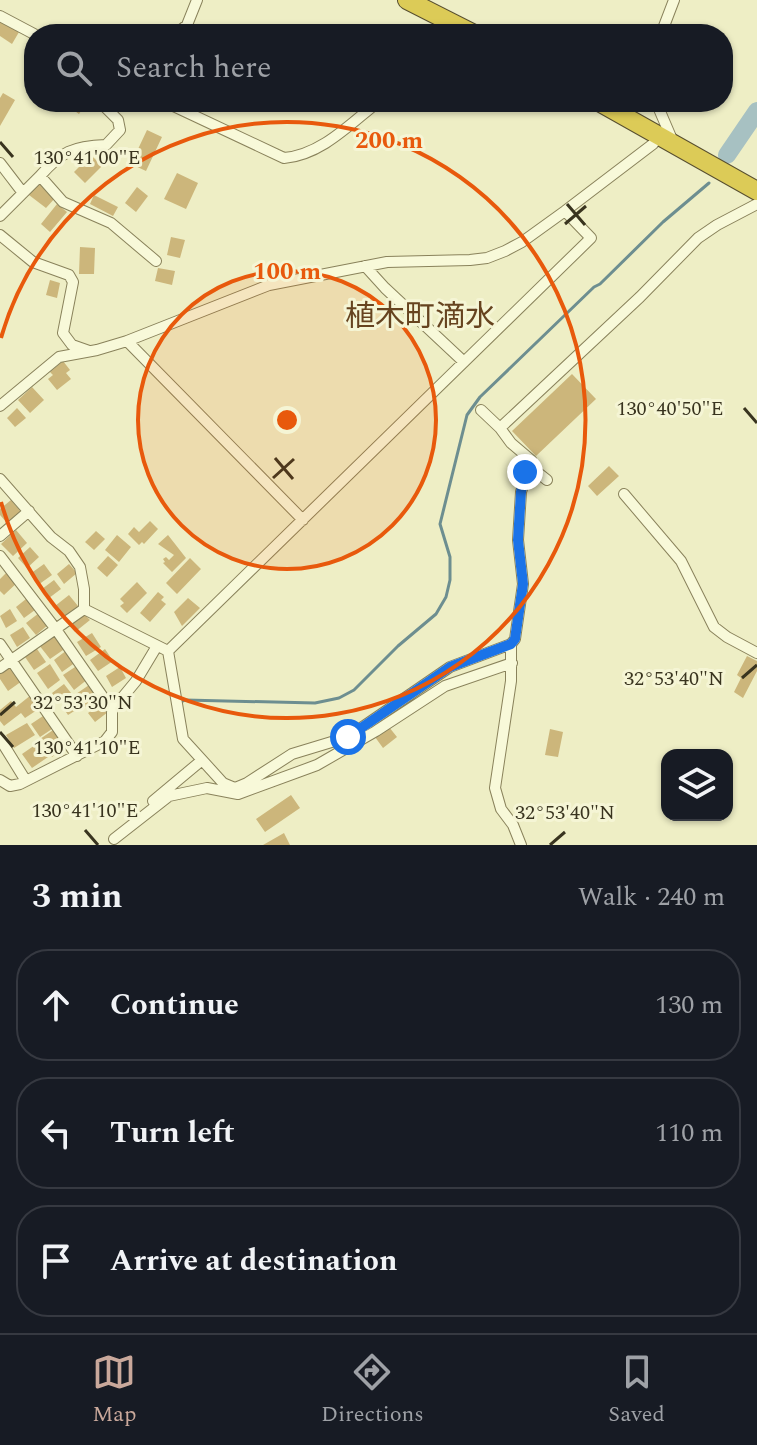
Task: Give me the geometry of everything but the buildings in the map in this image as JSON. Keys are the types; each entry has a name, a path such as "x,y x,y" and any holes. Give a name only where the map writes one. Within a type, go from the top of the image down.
{"highway":[{"path":"407,0 454,24"},
{"path":"617,112 757,191"}],"street":[{"path":"187,24 197,0"},
{"path":"665,24 674,0"},
{"path":"0,16 24,29"},
{"path":"0,216 63,153 106,145 120,130 118,120 110,112"},
{"path":"186,112 284,158 317,149 365,112"},
{"path":"0,406 59,357 127,341 269,285 387,262 487,258 522,242 653,144 666,139 659,112"},
{"path":"0,163 23,193"},
{"path":"40,176 63,202 111,223 156,261"},
{"path":"500,428 640,297 698,238 757,204"},
{"path":"112,710 162,648 303,520 591,238 565,211"},
{"path":"0,235 33,262 69,275 73,282 63,333 72,345 91,351"},
{"path":"365,266 464,362"},
{"path":"127,341 303,520"},
{"path":"162,648 183,739 223,783 235,788 292,754 348,737 450,667 511,644 515,639 523,584 518,540 521,492 531,460 481,410"},
{"path":"528,465 547,480"},
{"path":"0,479 51,537 69,551 80,567 84,609"},
{"path":"624,494 681,561 714,627 757,653"},
{"path":"0,536 29,511"},
{"path":"0,556 112,710 112,732 105,741 26,781 10,786 0,780"},
{"path":"84,609 162,648"},
{"path":"0,668 84,609"},
{"path":"0,644 77,756"},
{"path":"511,644 512,663 495,788 501,809 513,825 521,845"},
{"path":"114,842 169,796 207,788 238,794 317,765 445,686 512,663"},
{"path":"0,739 26,781"},
{"path":"114,842 114,832 201,761"}],"waterway":[{"path":"727,155 757,111"},
{"path":"179,703 185,700 315,703 339,698 354,690 436,614 446,597 450,580 450,557 440,524 467,415 480,397 594,287 709,183"}],"district":[{"name":"植木町滴水","path":"420,316"}],"route":[{"path":"348,737 450,667 511,644 515,639 523,584 518,540 525,472"}]}
